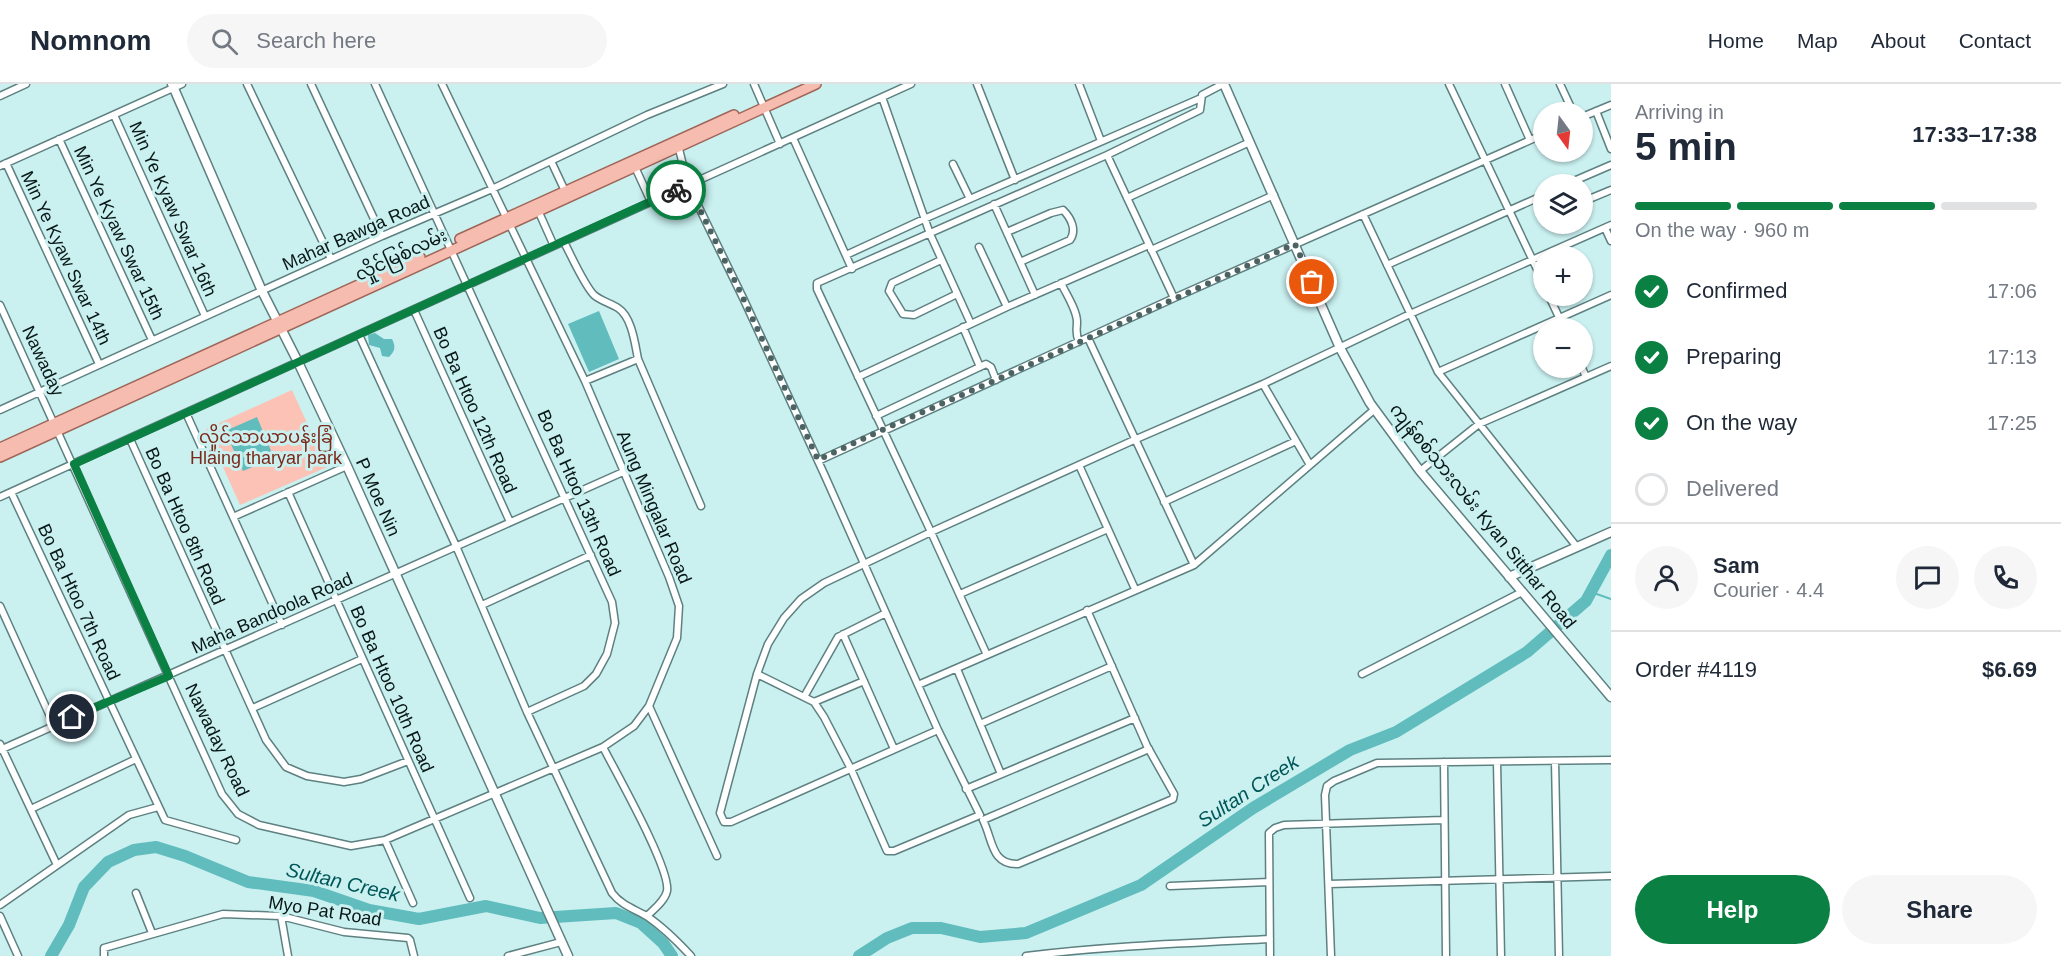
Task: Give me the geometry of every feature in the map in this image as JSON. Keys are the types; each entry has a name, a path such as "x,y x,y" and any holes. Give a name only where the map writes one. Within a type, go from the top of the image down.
{"main road":[{"name":"လှိုင်မြစ်လမ်း","path":"763,105 802,84"},
{"name":"လှိုင်မြစ်လမ်း","path":"537,208 565,191 816,84"},
{"name":"လှိုင်မြစ်လမ်း","path":"0,448 56,427 450,250 507,221 635,167 677,144"},
{"name":"လှိုင်မြစ်လမ်း","path":"0,457 56,427"}],"street":[{"path":"0,96 26,84"},
{"path":"247,84 332,259"},
{"path":"310,84 381,236"},
{"name":"Bo Ba Htoo 13th Road","path":"375,84 566,497 612,602 615,623 607,654 596,674 584,686 527,712"},
{"name":"Aung Mingalar Road","path":"442,84 585,381 669,577 679,606 677,638 649,706 634,726 603,747 494,793"},
{"name":"Mahar Bawga Road","path":"0,410 381,236 492,189 647,115 723,84"},
{"path":"754,84 780,144"},
{"path":"0,497 911,84"},
{"path":"977,84 1015,180"},
{"path":"1079,84 1101,141"},
{"path":"987,655 817,289 817,283 1107,155 1200,110 1202,94 1224,84"},
{"name":"ကျန်စစ်သားလမ်း Kyan Sitthar Road","path":"1224,84 1340,348 1375,409 1420,471 1611,697"},
{"path":"1449,84 1532,260"},
{"path":"1504,84 1530,140"},
{"path":"1560,84 1568,102"},
{"path":"3,165 176,85"},
{"name":"P Moe Nin","path":"176,85 262,291 347,466 394,575 561,942"},
{"path":"882,98 924,219 971,324"},
{"path":"846,255 1201,98"},
{"path":"1593,112 1611,105"},
{"path":"1596,111 1611,149"},
{"name":"Min Ye Kyaw Swar 16th","path":"114,115 205,316"},
{"path":"793,138 852,269"},
{"path":"818,460 1174,298 1533,139"},
{"name":"Min Ye Kyaw Swar 15th","path":"59,140 152,340"},
{"path":"1127,198 1250,142"},
{"path":"677,144 688,185 818,460 938,730 982,818 999,859 1008,865 1018,864 1173,799 1174,794 1149,749 1087,610"},
{"path":"1107,155 1174,298"},
{"path":"551,161 565,191"},
{"path":"953,164 970,199"},
{"name":"Min Ye Kyaw Swar 14th","path":"3,165 99,364"},
{"path":"1590,174 1611,165"},
{"path":"635,167 651,202"},
{"path":"1593,197 1611,190"},
{"path":"858,377 1061,283 1274,195"},
{"path":"1387,265 1533,200"},
{"path":"994,204 1035,295"},
{"path":"537,208 554,246"},
{"path":"1007,232 1063,210 1074,227 1074,235 1070,240 1020,262"},
{"path":"1363,214 1437,372 1578,547"},
{"path":"938,730 730,822 724,822 720,813 768,644 784,618 801,599 824,583 931,532 1263,384 1608,226 1611,241"},
{"path":"564,242 592,294 620,309 625,315 634,338 638,359 701,506"},
{"path":"979,247 1007,307"},
{"path":"941,260 892,283 889,291 903,314 914,315 957,294"},
{"path":"1061,283 1075,315 1079,342"},
{"path":"1554,306 1559,318 1611,295"},
{"name":"Nawaday","path":"0,305 56,427"},
{"name":"Bo Ba Htoo 12th Road","path":"414,310 510,522"},
{"path":"963,327 980,367"},
{"path":"1437,372 1533,330"},
{"path":"359,335 456,546 527,712 612,893 628,907 647,916 671,935 691,956"},
{"path":"1088,338 1194,565"},
{"path":"585,381 638,359"},
{"path":"876,416 980,367 989,365 996,380"},
{"path":"1593,374 1611,366"},
{"path":"1420,471 1479,424 1584,378"},
{"path":"1263,384 1310,465"},
{"path":"918,685 1194,565 1375,409"},
{"path":"186,413 282,625"},
{"name":"Nawaday Road","path":"56,427 222,794 238,814 260,825 351,846 385,840 494,793"},
{"name":"Bo Ba Htoo 8th Road","path":"130,439 266,740 286,767 307,777 344,782 361,780 408,761"},
{"path":"1164,502 1296,441"},
{"path":"1079,465 1135,589"},
{"path":"233,518 347,466"},
{"name":"Maha Bandoola Road","path":"1,748 169,676 623,472"},
{"name":"Bo Ba Htoo 7th Road","path":"11,492 165,820 236,840"},
{"name":"Bo Ba Htoo 10th Road","path":"288,492 470,898"},
{"path":"960,594 1108,529"},
{"path":"1509,577 1611,532"},
{"path":"482,605 591,555"},
{"path":"1362,674 1522,592"},
{"path":"0,606 54,725"},
{"path":"804,697 838,637 886,613"},
{"path":"843,634 894,749"},
{"path":"253,708 362,659"},
{"path":"980,724 1112,666"},
{"path":"957,669 1001,774"},
{"path":"758,674 814,702 851,769 887,851 982,818 1149,749"},
{"path":"814,702 864,681"},
{"path":"649,706 717,856"},
{"path":"966,789 1136,718"},
{"path":"603,747 659,857 665,880 667,891 661,902 647,916"},
{"path":"1,748 57,865"},
{"path":"30,809 136,759"},
{"path":"1330,956 1325,795 1327,786 1334,781 1377,763 1611,760"},
{"path":"1555,761 1559,956"},
{"path":"1444,762 1446,956"},
{"path":"1497,762 1501,956"},
{"path":"0,904 129,814 158,807"},
{"path":"1270,956 1269,833 1275,828 1284,825 1444,820"},
{"path":"385,840 413,903"},
{"path":"1329,884 1611,876"},
{"path":"1170,886 1269,882"},
{"path":"136,893 152,933"},
{"name":"Myo Pat Road","path":"104,956 104,948 223,914 281,916 344,932 408,938 414,956"},
{"path":"0,916 18,956"},
{"path":"281,916 288,956"},
{"path":"1026,956 1140,945 1270,939"},
{"path":"508,956 561,942 568,956"}],"green space":[{"name":"လှိုင်သာယာပန်းခြံ Hlaing tharyar park","path":"292,390 327,467 240,505 206,429"}],"water":[{"path":"599,311 619,359 589,372 568,324"},
{"path":"375,333 384,339 392,339 394,349 389,357 382,356 380,348 369,345 368,335"},
{"path":"257,417 274,458 243,471 225,431"}],"waterway":[{"name":"Sultan Creek","path":"859,956 887,938 912,928 941,928 980,937 1026,933 1141,885 1253,808 1350,750 1396,732 1527,652 1586,601 1611,555"},
{"path":"1591,592 1611,599"},
{"name":"Sultan Creek","path":"51,956 69,925 84,887 108,862 134,850 156,847 185,856 248,882 314,891 369,910 419,919 486,906 540,918 616,913 641,923 663,943 672,956"}],"way so far":[{"path":"676,190 688,185 818,460 1295,244 1312,282"}],"route":[{"path":"72,717 169,676 74,464 676,190"}]}
